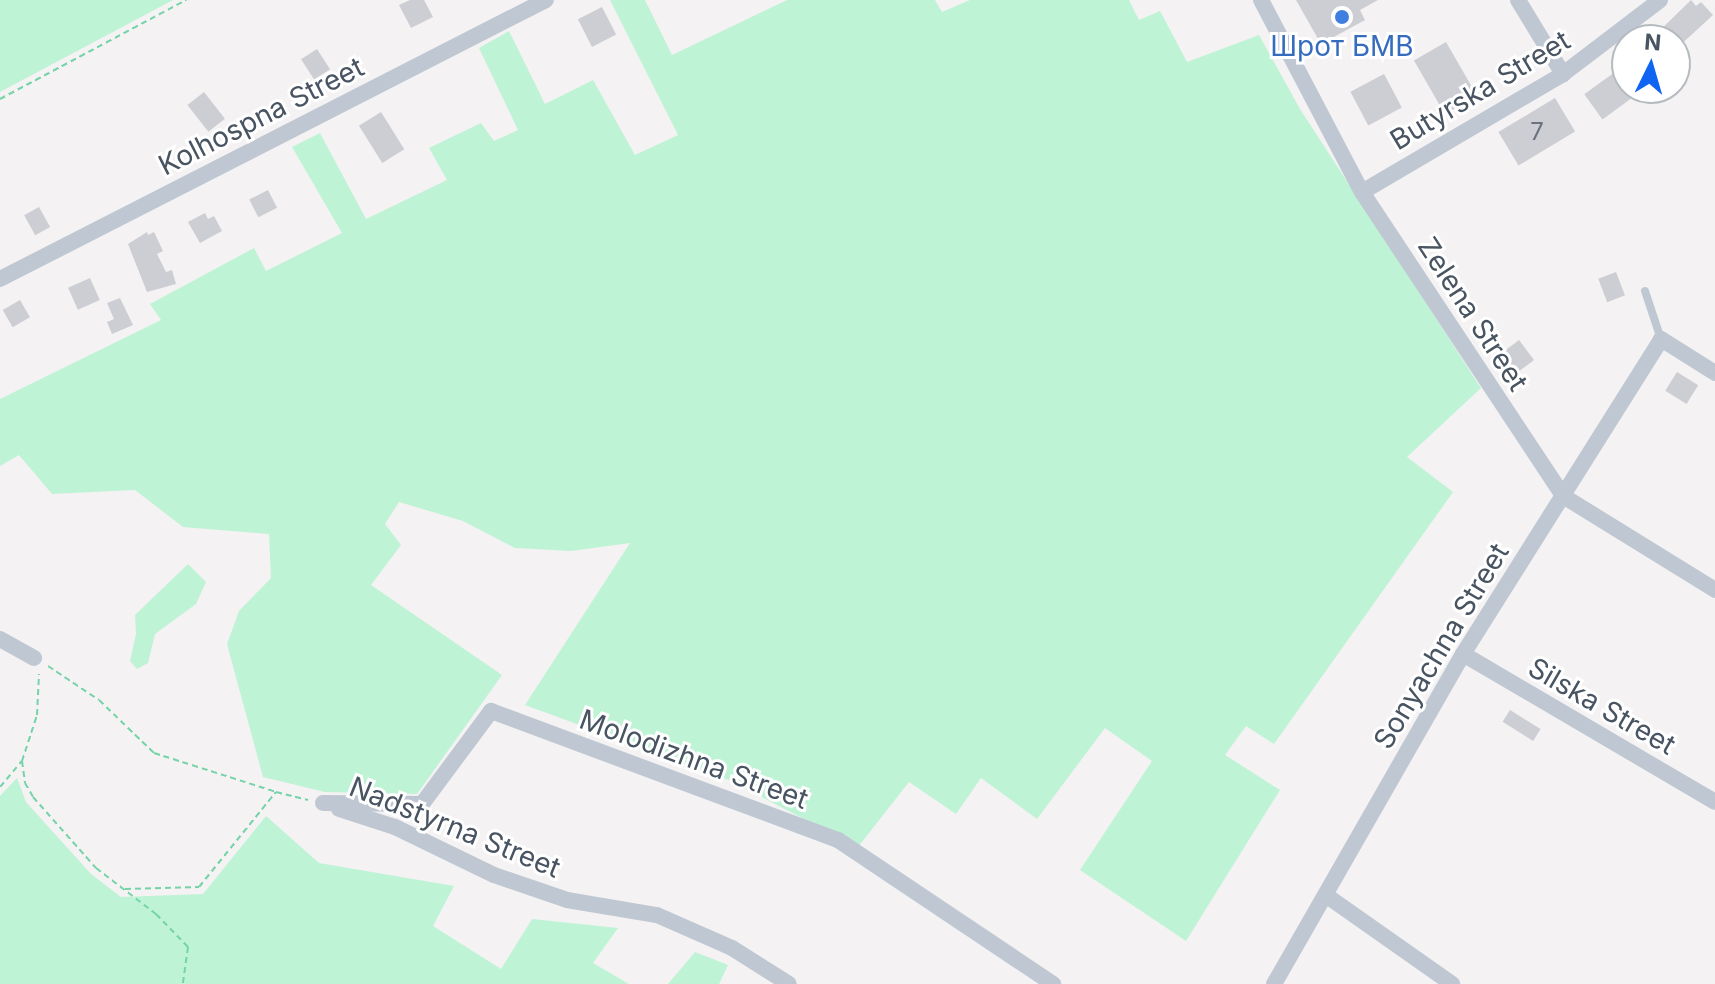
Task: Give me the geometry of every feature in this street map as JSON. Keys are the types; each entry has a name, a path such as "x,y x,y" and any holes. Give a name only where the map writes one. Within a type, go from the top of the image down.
{"street":[{"name":"Kolhospna Street","path":"0,279 546,0"},
{"name":"Zelena Street","path":"1261,0 1362,192 1563,496 1715,590"},
{"path":"1518,0 1563,74"},
{"name":"Butyrska Street","path":"1362,192 1563,74 1660,0"},
{"path":"1661,339 1715,373"},
{"name":"Sonyachna Street","path":"1274,984 1463,654 1661,339"},
{"path":"0,639 34,658"},
{"name":"Silska Street","path":"1463,654 1715,802"},
{"name":"Molodizhna Street","path":"323,803 422,804 491,711 838,840 1053,984"},
{"name":"Nadstyrna Street","path":"323,803 395,827 494,875 567,900 657,915 732,948 789,984"},
{"path":"1327,896 1452,984"}],"lane":[{"path":"1645,291 1661,339"}],"path":[{"path":"0,99 186,0"},
{"path":"0,787 22,761 37,715 39,677 34,658"},
{"path":"34,658 99,700 154,753 276,792 323,803"},
{"path":"22,761 25,783 33,797 96,868 156,914 188,947 183,984"},
{"path":"124,889 199,887 276,792"}],"green space":[{"path":"0,0 173,0 0,92"},
{"path":"610,0 645,0 672,55 787,0 935,0 942,12 970,0 1129,0 1139,20 1160,11 1187,62 1259,35 1300,109 1481,388 1407,457 1453,492 1274,744 1246,726 1225,755 1280,790 1186,941 1080,870 1152,761 1105,728 1037,819 981,778 956,814 909,782 858,847 729,780 525,705 630,543 571,551 515,548 463,521 399,502 385,524 401,545 371,585 502,675 417,794 325,792 263,777 227,644 239,611 271,578 269,534 183,527 135,490 52,494 19,455 0,466 0,399 161,320 150,304 254,248 266,271 342,233 292,147 320,133 366,219 447,180 429,148 481,123 494,141 518,130 479,48 509,31 545,104 593,80 635,155 678,135"},
{"path":"188,564 206,582 196,604 155,634 148,663 137,669 130,661 136,634 135,615"},
{"path":"17,778 26,802 91,874 121,897 203,894 266,816 319,863 454,886 433,926 501,969 532,919 618,928 593,963 629,984 0,984 0,796"},
{"path":"695,952 728,965 719,984 668,984"}],"building":[{"path":"410,0 424,0 433,17 411,28 399,5"},
{"path":"1296,0 1378,0 1360,10 1365,20 1321,44"},
{"path":"1691,0 1696,6 1701,2 1713,15 1691,35 1691,24 1666,24"},
{"path":"602,7 616,35 592,47 578,19"},
{"path":"1446,42 1477,96 1445,114 1414,60"},
{"path":"317,49 330,69 314,79 301,59"},
{"path":"1384,74 1402,108 1368,125 1350,92"},
{"path":"1611,75 1611,104 1624,104 1602,119 1584,94"},
{"path":"204,92 225,119 208,132 187,105"},
{"path":"1555,98 1575,131 1519,165 1498,132"},
{"path":"381,112 404,149 382,163 359,126"},
{"path":"268,190 277,208 258,217 249,200"},
{"path":"39,207 50,227 35,235 24,215"},
{"path":"205,213 208,219 214,216 222,231 200,243 188,222"},
{"path":"147,232 148,235 154,232 163,251 157,254 166,272 172,270 176,284 147,292 128,244"},
{"path":"1616,272 1625,295 1607,302 1598,279"},
{"path":"90,278 100,300 78,310 68,288"},
{"path":"120,298 133,325 112,334 107,322 114,319 107,303"},
{"path":"20,300 30,317 13,327 3,310"},
{"path":"1519,340 1534,360 1513,376 1498,356"},
{"path":"1677,372 1698,385 1687,404 1665,391"},
{"path":"1510,710 1541,729 1533,741 1503,722"}],"place":[{"name":"Шрот БМВ","path":"1342,17"}]}
